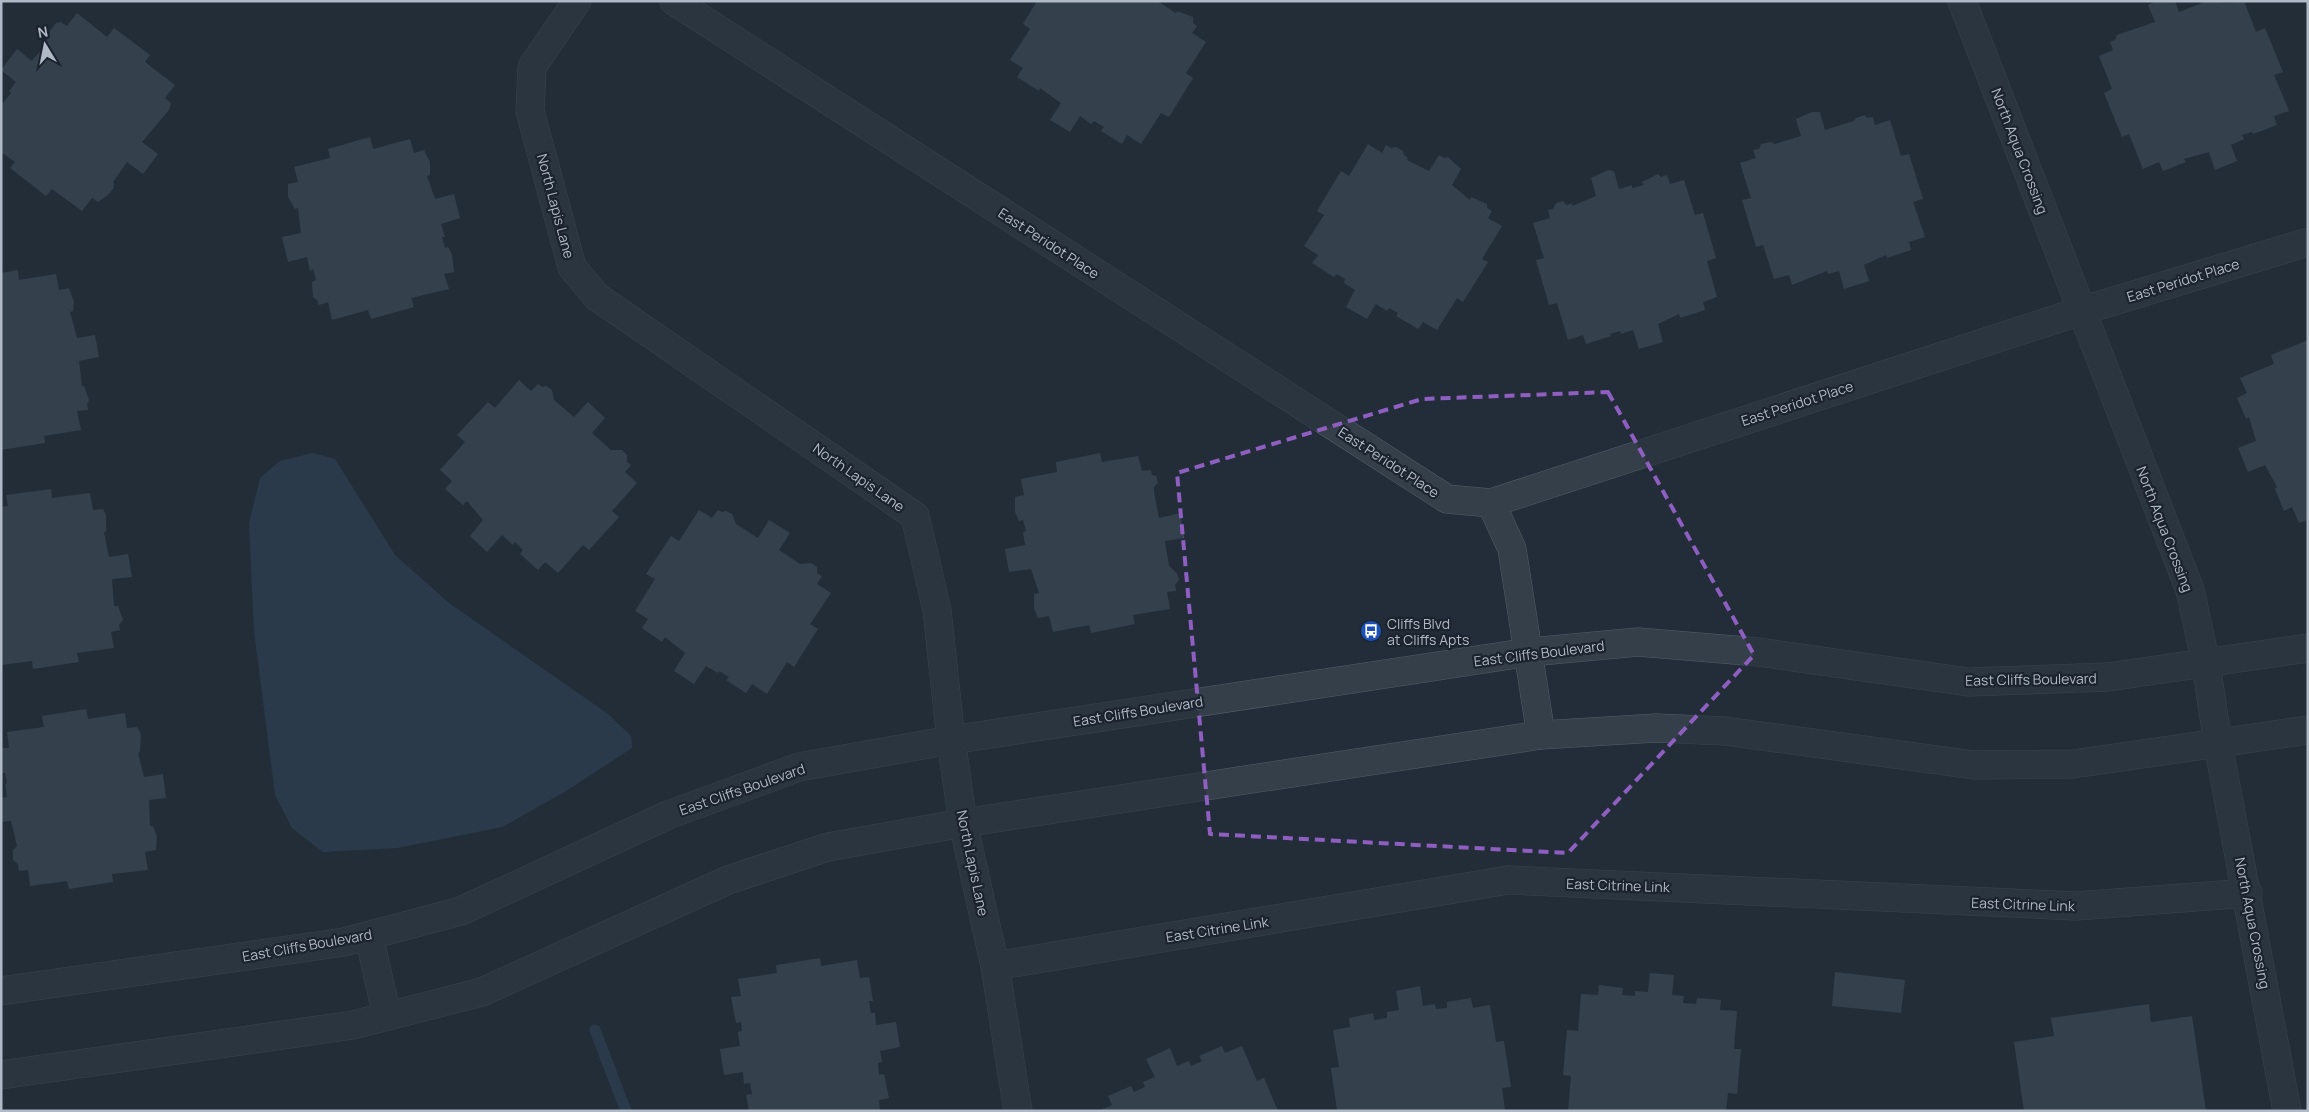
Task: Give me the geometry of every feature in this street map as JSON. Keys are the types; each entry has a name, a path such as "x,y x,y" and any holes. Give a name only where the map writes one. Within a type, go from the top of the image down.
{"street":[{"name":"North Lapis Lane","path":"577,1 532,67 530,111 572,267 597,297 915,516 937,610 951,740 963,823 994,966 1018,1111"},
{"name":"East Peridot Place","path":"674,1 1447,499 1491,503 2081,311 2308,242"},
{"name":"North Aqua Crossing","path":"1962,1 2190,590 2206,664 2218,744 2248,893 2287,1111"},
{"path":"1491,503 1512,549 1530,652 1541,735"},
{"name":"East Cliffs Boulevard","path":"1,991 344,942 461,911 668,815 799,767 951,740 1530,652 1638,642 1758,652 1968,682 2108,677 2308,648"},
{"path":"1,1075 353,1025 482,992 728,880 828,847 963,823 1541,735 1656,728 1725,731 1974,766 2072,764 2308,730"},
{"name":"East Citrine Link","path":"994,966 1508,880 2076,906 2248,893"},
{"path":"369,936 387,1016"}],"highlighted area":[{"path":"1608,392 1754,655 1568,853 1210,834 1177,473 1422,399"}],"water":[{"path":"313,453 335,459 395,555 449,603 608,714 631,736 632,748 566,791 502,827 397,848 323,852 292,828 275,795 254,630 249,523 260,478 280,461"}],"building":[{"path":"1037,1 1157,1 1176,13 1177,11 1193,17 1193,23 1197,26 1192,33 1206,42 1186,73 1193,78 1169,117 1161,113 1141,144 1127,135 1122,144 1101,131 1104,127 1094,121 1091,124 1080,116 1070,132 1050,120 1061,103 1040,88 1039,91 1017,77 1023,68 1010,60 1030,29 1023,24"},
{"path":"2156,1 2175,1 2179,12 2207,1 2228,3 2244,1 2256,32 2265,28 2283,72 2274,75 2289,111 2274,116 2277,125 2253,134 2252,132 2242,135 2244,139 2231,145 2237,161 2215,170 2209,152 2184,159 2186,162 2163,171 2159,162 2143,169 2129,134 2122,137 2104,93 2112,89 2099,56 2113,50 2110,42 2115,40 2117,35 2155,22 2148,5"},
{"path":"77,13 107,37 114,28 150,55 145,62 175,85 165,98 171,103 169,110 142,142 158,154 143,174 127,162 113,182 113,189 108,195 98,202 92,198 82,211 52,189 46,196 10,168 15,162 1,152 1,101 3,103 11,93 9,91 16,82 1,70 17,49 32,61 48,42 46,41 50,31 56,23 61,22 67,26"},
{"path":"1812,112 1820,112 1825,130 1854,121 1856,118 1865,115 1867,118 1873,117 1875,125 1890,120 1901,156 1909,154 1923,199 1913,202 1925,237 1909,242 1911,250 1887,258 1886,255 1864,265 1869,281 1844,289 1839,271 1828,274 1827,271 1792,285 1789,275 1774,279 1763,245 1756,247 1742,200 1751,198 1740,163 1756,158 1753,150 1759,149 1761,144 1770,142 1775,144 1801,136 1796,119"},
{"path":"370,137 373,149 410,139 414,153 424,150 430,162 430,175 427,176 435,199 454,194 460,218 441,224 445,237 442,237 445,248 448,247 452,254 454,272 444,274 449,289 411,298 414,307 371,319 368,310 332,320 328,302 319,305 313,297 312,282 316,280 313,269 310,271 307,257 288,262 282,237 301,233 298,208 295,209 288,197 288,184 298,182 294,167 330,158 328,149"},
{"path":"1368,144 1382,153 1386,145 1391,148 1396,147 1403,151 1404,155 1408,158 1407,160 1429,171 1439,155 1444,158 1448,157 1461,169 1452,185 1470,200 1471,197 1487,204 1487,208 1492,211 1488,218 1502,226 1482,259 1488,262 1463,302 1457,298 1437,330 1423,322 1418,329 1396,316 1398,313 1389,308 1387,311 1376,304 1367,319 1346,307 1355,290 1344,283 1345,279 1337,274 1334,277 1312,263 1318,255 1304,246 1324,215 1317,211 1341,171 1349,176"},
{"path":"1608,170 1614,171 1619,189 1632,185 1632,188 1644,185 1642,182 1658,174 1661,177 1667,175 1670,184 1684,180 1695,215 1703,213 1716,258 1707,261 1717,297 1703,302 1705,310 1680,318 1679,314 1658,324 1663,342 1639,349 1633,330 1621,334 1620,331 1586,344 1583,335 1568,340 1557,303 1549,305 1536,260 1544,258 1533,223 1550,218 1548,210 1553,209 1556,203 1563,201 1567,205 1572,203 1572,206 1596,196 1591,178"},
{"path":"18,270 19,280 56,274 59,290 69,288 74,302 73,311 70,312 77,338 95,335 99,357 79,361 82,386 84,386 89,400 87,404 88,410 77,411 81,430 44,436 45,443 1,450 1,273"},
{"path":"2308,340 2308,520 2299,523 2292,507 2284,511 2275,489 2277,487 2265,465 2248,472 2238,448 2256,441 2249,417 2246,419 2237,398 2247,393 2240,378 2274,364 2271,355"},
{"path":"519,380 531,391 538,384 552,390 554,400 574,417 588,402 605,418 592,433 611,450 622,450 627,455 627,462 631,465 625,472 637,483 612,511 619,517 589,550 583,545 558,573 545,562 538,570 520,554 523,550 515,542 513,545 502,535 487,552 470,536 483,520 467,501 463,505 445,489 452,481 440,470 465,442 457,435 488,402 495,408"},
{"path":"1100,453 1102,462 1138,456 1142,471 1151,470 1152,475 1156,476 1158,483 1154,487 1154,492 1159,518 1180,513 1184,538 1165,541 1169,566 1177,573 1179,580 1175,585 1176,591 1167,592 1170,609 1133,615 1135,624 1091,633 1089,625 1053,632 1049,616 1038,618 1034,608 1034,594 1039,593 1031,569 1009,572 1005,549 1025,545 1023,532 1026,531 1023,520 1019,521 1015,512 1015,497 1024,495 1021,479 1057,472 1056,462"},
{"path":"51,489 52,498 90,493 93,510 103,509 106,515 106,532 104,532 109,557 128,554 132,577 112,579 114,606 118,606 123,620 119,625 120,630 111,632 114,648 77,653 79,662 33,669 32,661 1,665 1,507 8,506 6,495"},
{"path":"699,510 712,518 718,510 726,511 732,514 736,524 758,538 769,520 790,533 779,550 800,564 811,563 817,567 817,573 822,576 817,584 831,593 810,624 818,629 794,667 787,662 767,694 752,684 746,693 726,680 729,677 706,666 694,684 674,671 685,653 665,637 662,642 642,628 648,619 635,611 655,579 646,574 671,536 679,541"},
{"path":"86,709 88,719 125,713 127,728 137,727 141,734 140,752 138,753 144,777 163,774 166,798 149,800 150,826 153,826 157,837 156,850 145,852 148,870 112,874 113,882 69,889 67,881 30,886 28,870 19,871 18,864 13,860 13,850 17,846 11,821 1,822 1,798 7,797 5,784 7,783 5,773 2,773 1,748 9,748 7,732 44,727 42,716"},
{"path":"820,958 821,966 857,960 860,978 869,977 873,1001 869,1001 871,1013 875,1013 876,1025 896,1022 900,1047 880,1051 882,1062 878,1063 879,1075 884,1074 889,1098 879,1100 880,1111 749,1111 746,1095 752,1094 750,1083 744,1084 743,1072 724,1075 720,1049 740,1046 738,1032 742,1031 741,1022 736,1023 731,997 741,996 738,979 777,973 776,965"},
{"path":"1835,972 1905,980 1901,1013 1832,1006"},
{"path":"1650,973 1674,975 1672,995 1684,996 1683,1003 1696,1004 1697,998 1721,1000 1720,1010 1737,1011 1734,1049 1741,1049 1737,1094 1728,1093 1726,1111 1568,1111 1571,1076 1563,1075 1567,1030 1578,1031 1581,994 1598,995 1599,985 1623,988 1622,995 1635,996 1635,991 1648,992"},
{"path":"1420,986 1423,1006 1435,1004 1436,1009 1447,1008 1447,1002 1471,998 1473,1008 1490,1005 1496,1042 1504,1041 1511,1087 1502,1088 1505,1111 1337,1111 1331,1068 1339,1067 1333,1030 1350,1027 1349,1018 1373,1013 1374,1020 1387,1018 1387,1012 1399,1010 1396,991"},
{"path":"2149,1004 2151,1022 2192,1016 2206,1111 2024,1111 2014,1042 2054,1036 2051,1018"},
{"path":"1222,1046 1225,1053 1242,1046 1257,1081 1264,1078 1278,1111 1099,1111 1112,1105 1108,1096 1131,1086 1134,1092 1145,1087 1143,1082 1155,1077 1146,1059 1170,1048 1177,1066 1189,1061 1191,1066 1202,1061 1199,1056"}],"waterway":[{"path":"595,1030 626,1111"}],"place":[{"name":"Cliffs Blvd at Cliffs Apts","path":"1371,631"}]}
